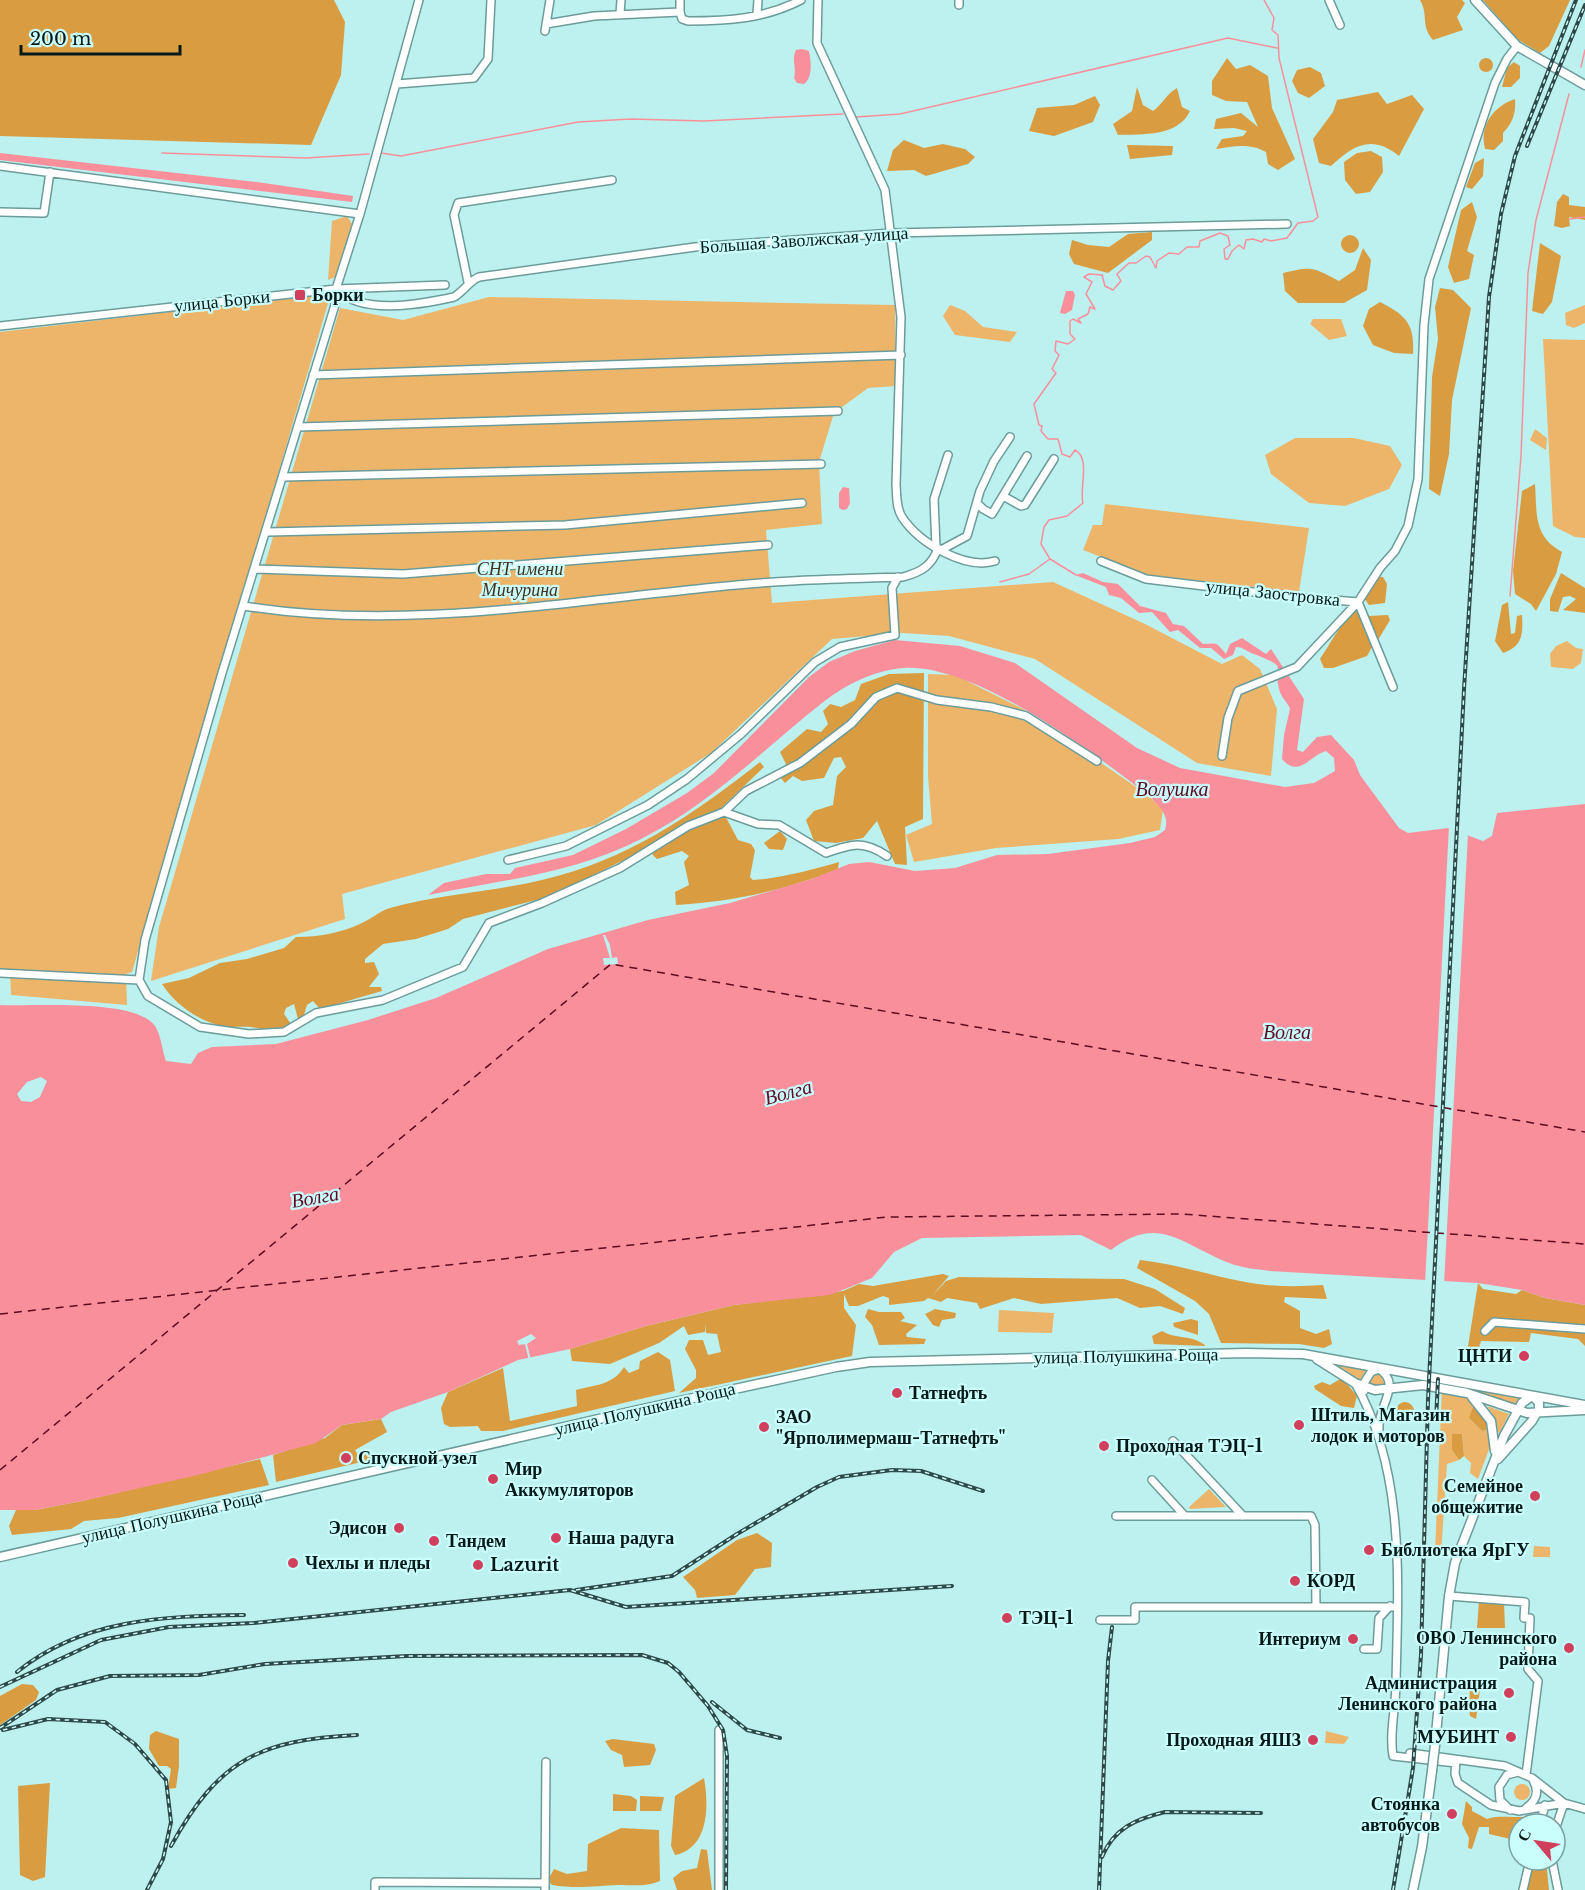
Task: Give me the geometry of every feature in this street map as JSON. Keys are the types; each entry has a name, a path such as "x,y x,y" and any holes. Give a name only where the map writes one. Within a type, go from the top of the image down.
{"main road":[{"path":"1475,0 1517,46 1585,85"},
{"name":"улица Полушкина Роща","path":"1303,1353 1359,1385"},
{"name":"улица Полушкина Роща","path":"0,1557 638,1410 836,1367 870,1362 1303,1353 1379,1369 1585,1405"},
{"path":"1359,1385 1391,1390 1423,1384 1467,1393 1535,1418 1559,1412 1585,1410"},
{"path":"1467,1393 1478,1402 1491,1421 1496,1444 1492,1466"},
{"path":"1413,1890 1422,1847 1435,1745 1449,1596 1457,1557 1492,1466 1517,1410 1527,1398 1533,1396 1539,1403 1535,1418 1501,1455 1487,1480"}],"street":[{"path":"419,0 360,214 336,289 335,305 268,532 175,832 145,940 139,980 148,996 200,1027 249,1034 284,1032 316,1014 383,1000 463,967 489,923 543,903 620,868 688,826 724,812 746,791 800,763 851,724 876,697 897,688 937,700 991,707 1026,716 1097,761"},
{"path":"397,84 474,78 488,59 491,0"},
{"path":"550,0 545,28 620,14 680,12"},
{"path":"620,14 621,0"},
{"path":"680,0 682,19 688,21 741,21 757,14 783,9 801,0"},
{"path":"757,14 758,0"},
{"path":"818,0 817,43 885,190 892,233 901,317 897,500 903,518 938,548 955,559 967,562 995,561"},
{"path":"1329,0 1340,25"},
{"path":"1222,756 1228,718 1238,691 1294,669 1333,631 1358,602 1380,568 1395,551 1408,526 1418,479 1424,325 1429,279 1495,83 1501,68 1517,46"},
{"path":"0,166 360,214"},
{"path":"0,212 44,213 50,172"},
{"path":"468,282 454,215 458,203 612,180"},
{"name":"Большая Заволжская улица","path":"336,289 343,296 357,301 395,307 454,297 462,292 468,282 479,277 695,247 892,233 1287,224"},
{"name":"улица Борки","path":"0,326 336,289 445,285"},
{"path":"313,375 901,355"},
{"path":"299,427 838,411"},
{"path":"938,548 967,536 994,461 1010,437"},
{"path":"244,606 352,615 460,613 772,582 898,577 913,574 932,564 938,548 934,499 948,455"},
{"path":"977,503 982,509 992,514 1027,456"},
{"path":"1003,496 1021,506 1025,505 1054,459"},
{"path":"284,477 821,464"},
{"path":"268,532 565,525 802,503"},
{"path":"256,569 403,574 768,544"},
{"name":"улица Заостровка","path":"1101,561 1146,579 1295,597 1358,602 1393,687"},
{"path":"508,860 566,846 648,805 687,779 741,734 815,662 840,647 895,635 892,588 898,577"},
{"path":"724,812 758,824 779,825 826,853 852,844 871,846 887,856"},
{"path":"0,973 139,980"},
{"path":"1485,1331 1494,1322 1585,1329"},
{"path":"1359,1385 1371,1372 1379,1369 1387,1375 1391,1390"},
{"name":"улица Полушкина Роща","path":"1359,1385 1380,1440 1391,1491 1394,1606 1393,1753 1456,1761"},
{"name":"улица Полушкина Роща","path":"1380,1440 1379,1421 1391,1390"},
{"path":"1173,1441 1243,1516"},
{"path":"1152,1480 1184,1515"},
{"path":"1116,1516 1311,1516 1315,1525 1316,1607"},
{"path":"1449,1596 1525,1602 1524,1618 1530,1618 1528,1669 1538,1681 1526,1775"},
{"path":"1100,1620 1135,1620 1135,1607 1394,1606"},
{"path":"1364,1649 1377,1649 1379,1618 1394,1606"},
{"path":"719,1730 719,1890"},
{"path":"1564,1803 1519,1811 1491,1805 1458,1783 1455,1774 1456,1761 1505,1766 1526,1775 1564,1803 1585,1809"},
{"path":"375,1890 375,1882 545,1886 546,1762"},
{"path":"1510,1810 1500,1800 1499,1787 1507,1775 1526,1775 1536,1786 1537,1795 1533,1803 1519,1811"},
{"path":"1561,1812 1564,1803"},
{"path":"1543,1812 1545,1805"},
{"path":"1523,1890 1527,1872"},
{"path":"1554,1872 1558,1890"}],"green space":[{"path":"347,216 352,224 335,277 328,280 332,221"},
{"path":"331,293 132,972 126,974 127,1005 11,995 10,970 0,969 0,332"},
{"name":"СНТ имени Мичурина","path":"489,297 895,305 896,386 868,388 834,413 819,462 822,524 766,530 772,603 1053,582 1145,624 1222,664 1242,655 1260,669 1277,709 1271,776 1197,763 1035,659 949,636 903,633 832,639 711,753 596,825 342,894 345,919 151,981 159,927 340,308 403,320"},
{"path":"950,305 965,311 983,327 1017,332 1010,342 955,335 943,316"},
{"path":"1585,305 1585,323 1574,328 1566,325 1565,313"},
{"path":"1313,319 1341,319 1347,336 1329,340 1310,324"},
{"path":"1543,339 1585,340 1585,538 1575,537 1553,526"},
{"path":"1535,429 1547,438 1546,450 1530,440"},
{"path":"1295,438 1354,438 1390,446 1402,465 1389,489 1345,506 1309,503 1271,474 1265,455"},
{"path":"1105,504 1309,528 1299,592 1148,575 1083,550 1093,525 1102,525"},
{"path":"1567,641 1576,648 1583,649 1581,663 1573,669 1551,667 1550,654 1556,646"},
{"path":"928,674 955,675 1023,709 1149,796 1163,810 1160,830 1118,839 996,848 914,862 906,835 932,824 928,777"},
{"path":"999,1310 1054,1313 1052,1333 998,1332"},
{"path":"1334,1363 1366,1370 1360,1380"},
{"path":"1380,1374 1386,1387 1366,1383 1370,1377"},
{"path":"1462,1387 1465,1387 1522,1398 1513,1405"},
{"path":"1442,1389 1468,1397 1481,1412 1469,1418 1482,1431 1486,1430 1487,1425 1491,1444 1478,1479 1470,1473 1471,1463 1464,1456 1462,1434 1452,1450 1459,1460 1447,1464 1441,1554 1435,1552"},
{"path":"1487,1406 1509,1414 1499,1434 1493,1415"},
{"path":"1209,1489 1226,1507 1190,1509 1189,1507"},
{"path":"1534,1546 1550,1547 1550,1557 1533,1557"},
{"path":"1326,1731 1349,1737 1344,1744 1325,1743"},
{"path":"1522,1784 1528,1786 1530,1792 1528,1798 1522,1800 1516,1798 1514,1792 1516,1786"}],"shaded area":[{"path":"0,0 334,0 345,22 341,75 311,145 0,136"},
{"path":"1420,0 1462,0 1465,3 1457,17 1463,30 1433,40 1427,30"},
{"path":"1483,0 1570,0 1549,46 1540,53 1517,39"},
{"path":"1227,58 1236,69 1250,65 1268,76 1272,108 1295,159 1278,170 1268,164 1266,152 1260,149 1242,146 1216,149 1222,139 1243,136 1247,131 1234,128 1214,129 1216,119 1241,113 1258,127 1247,102 1226,101 1212,95 1212,81"},
{"path":"1483,58 1489,58 1493,65 1489,72 1483,72 1479,68 1479,62"},
{"path":"1514,62 1520,66 1520,78 1511,87 1502,87 1507,68"},
{"path":"1310,67 1321,73 1325,86 1309,98 1298,93 1292,81 1297,70"},
{"path":"1137,87 1143,105 1153,111 1177,88 1182,107 1190,111 1177,126 1168,130 1148,134 1118,135 1113,124 1132,111"},
{"path":"1378,92 1387,104 1412,95 1424,109 1399,156 1380,145 1371,144 1347,152 1331,166 1319,163 1313,139 1333,112 1337,100"},
{"path":"1095,96 1100,105 1093,122 1054,136 1029,131 1037,108 1074,105"},
{"path":"1515,99 1513,118 1503,133 1503,141 1494,150 1485,149 1484,133 1490,118 1500,107"},
{"path":"904,140 924,148 943,144 965,149 975,157 968,164 926,176 914,170 887,171 893,150"},
{"path":"1127,145 1173,146 1172,155 1130,159"},
{"path":"1371,151 1382,157 1383,172 1370,192 1356,194 1345,180 1344,162 1357,153"},
{"path":"1484,158 1483,176 1472,189 1466,187 1475,163"},
{"path":"1563,194 1569,197 1569,205 1585,207 1585,220 1569,217 1570,226 1562,228 1554,226 1557,202"},
{"path":"1472,202 1477,217 1467,251 1474,255 1469,279 1454,283 1448,267 1461,210"},
{"path":"1152,232 1152,240 1108,273 1074,264 1069,254 1072,240 1088,245 1109,247 1128,234"},
{"path":"1350,235 1356,238 1359,244 1356,250 1350,253 1344,250 1341,244 1344,238"},
{"path":"1540,243 1561,256 1552,302 1543,314 1532,311"},
{"path":"1363,248 1371,260 1367,290 1344,303 1298,303 1285,291 1283,273 1301,269 1317,270 1339,281 1355,270"},
{"path":"1440,288 1453,290 1471,308 1452,400 1449,454 1440,496 1429,489 1432,377 1438,339 1435,307"},
{"path":"1380,302 1396,311 1407,321 1412,335 1413,354 1394,353 1373,345 1363,326 1369,309"},
{"path":"1535,484 1538,523 1541,531 1553,546 1562,552 1556,574 1536,611 1531,604 1515,594 1513,571 1522,491"},
{"path":"1561,573 1585,588 1585,613 1563,610 1576,599 1570,596 1563,597 1558,612 1550,611 1550,599"},
{"path":"1376,577 1383,577 1387,584 1385,603 1369,605 1364,598"},
{"path":"1508,602 1511,634 1515,633 1517,616 1522,615 1522,628 1515,647 1503,653 1495,641 1502,605"},
{"path":"1359,608 1372,647 1367,656 1333,668 1324,668 1320,659 1343,623"},
{"path":"1388,615 1390,620 1378,640 1368,616"},
{"path":"924,673 923,819 905,827 907,865 895,864 877,821 863,838 836,843 814,841 806,820 814,811 833,805 837,776 846,767 841,757 834,758 824,778 802,781 793,776 785,783 778,775 786,764 780,752 807,729 821,732 828,724 823,711 830,704 841,707 855,700 861,684 889,674"},
{"path":"760,762 764,767 721,808 738,840 751,844 755,850 750,877 753,880 774,877 839,862 838,869 758,894 676,905 675,892 689,885 684,862 689,856 682,851 657,859 652,854 661,847 657,843 642,856 624,860 548,897 463,919 448,929 416,939 383,944 365,959 365,963 374,962 379,974 369,987 381,987 382,991 320,1009 313,1001 307,1005 303,1018 298,1019 294,1004 286,1008 284,1014 291,1024 275,1030 225,1027 213,1024 180,1005 162,984 189,978 220,963 247,959 284,948 296,937 338,932 362,923 390,908 427,899 542,880 573,872 602,861 658,833 710,800"},
{"path":"780,831 787,839 783,850 769,849 764,843"},
{"path":"1140,1260 1261,1284 1323,1285 1327,1299 1285,1297 1284,1302 1300,1311 1300,1328 1316,1334 1329,1329 1332,1344 1324,1348 1299,1344 1221,1343 1209,1314 1195,1301 1137,1268"},
{"path":"943,1274 949,1276 931,1297 946,1281 959,1277 1124,1279 1155,1289 1185,1308 1183,1314 1160,1306 1140,1308 1117,1298 1041,1304 1014,1298 980,1309 977,1303 947,1298 941,1302 928,1298 924,1301 889,1305 889,1298 883,1296 858,1306 849,1306 844,1294 844,1308 856,1325 852,1356 679,1393 696,1378 696,1370 685,1349 689,1340 703,1340 708,1355 721,1352 717,1334 706,1333 705,1324 705,1332 688,1335 684,1326 659,1343 610,1364 572,1361 570,1349 646,1326 734,1305 843,1291 859,1284 873,1286"},
{"path":"1478,1283 1483,1289 1516,1294 1522,1290 1545,1298 1585,1305 1585,1346 1578,1339 1531,1333 1529,1342 1481,1341 1478,1351 1467,1353"},
{"path":"868,1309 879,1312 901,1312 905,1318 900,1321 917,1325 906,1334 907,1337 926,1339 924,1344 879,1345 872,1325 865,1317"},
{"path":"935,1309 956,1313 955,1318 942,1320 939,1327 933,1325 925,1314"},
{"path":"1191,1319 1198,1321 1198,1335 1174,1327 1173,1323"},
{"path":"1162,1331 1201,1342 1206,1346 1154,1344 1152,1336"},
{"path":"658,1352 670,1360 675,1391 503,1431 481,1431 478,1426 450,1427 444,1424 441,1408 448,1392 503,1368 510,1421 577,1406 576,1390 609,1381 624,1367 629,1373 639,1369 640,1361"},
{"path":"1342,1378 1357,1396 1354,1408 1341,1406 1315,1389 1314,1386 1322,1382 1330,1385"},
{"path":"1405,1402 1411,1405 1414,1411 1411,1417 1405,1420 1399,1417 1396,1411 1399,1405"},
{"path":"1473,1407 1483,1416 1486,1430 1482,1431 1469,1418"},
{"path":"381,1419 387,1432 355,1450 358,1455 367,1454 372,1458 276,1482 273,1455 325,1438 342,1425"},
{"path":"1452,1434 1462,1434 1464,1456 1459,1460 1452,1450"},
{"path":"260,1459 269,1485 118,1518 84,1521 71,1529 12,1535 9,1526 16,1510 35,1510 82,1501"},
{"path":"757,1533 772,1543 771,1567 755,1569 735,1595 697,1598 695,1590 683,1577 737,1540"},
{"path":"1479,1601 1504,1602 1505,1628 1477,1628"},
{"path":"1481,1682 1476,1719 1470,1716 1469,1685"},
{"path":"22,1684 33,1685 39,1692 36,1700 0,1725 0,1696"},
{"path":"156,1731 179,1739 176,1788 168,1789 171,1769 167,1766 159,1766 149,1749 150,1735"},
{"path":"613,1739 654,1744 656,1750 650,1765 624,1767 622,1755 611,1750 605,1741"},
{"path":"704,1778 706,1813 700,1835 695,1844 675,1855 671,1846 675,1796"},
{"path":"50,1783 45,1877 33,1881 20,1875 18,1786"},
{"path":"613,1794 631,1796 637,1800 636,1811 613,1811"},
{"path":"640,1796 664,1797 661,1811 640,1811"},
{"path":"1466,1801 1472,1807 1472,1811 1487,1819 1507,1817 1507,1838 1489,1834 1489,1827 1479,1827 1472,1849 1468,1848 1469,1838 1462,1824"},
{"path":"621,1828 659,1830 660,1881 644,1885 578,1887 552,1885 548,1880 554,1869 567,1874 587,1871 588,1844"},
{"path":"701,1849 707,1850 712,1890 677,1890 673,1878 682,1871 697,1868"},
{"path":"1532,1872 1547,1872 1549,1890 1527,1890"}],"water":[{"path":"796,50 809,51 811,64 809,77 804,84 797,83 794,78"},
{"path":"0,153 257,182 353,196 352,202 0,160"},
{"path":"1066,291 1073,291 1075,295 1072,310 1065,314 1060,313"},
{"path":"843,487 849,488 850,503 847,509 843,510 839,508 839,493"},
{"name":"Волга","path":"1083,573 1103,582 1118,584 1140,606 1166,613 1173,624 1184,626 1203,644 1216,644 1226,654 1230,644 1242,638 1266,654 1271,649 1304,699 1297,750 1303,752 1317,737 1331,735 1354,760 1360,775 1399,828 1408,833 1448,828 1483,841 1492,836 1497,813 1585,804 1585,1305 1545,1298 1522,1290 1478,1283 1249,1268 1229,1263 1184,1241 1157,1233 1143,1234 1128,1239 1111,1250 1081,1235 922,1238 894,1252 872,1278 830,1295 734,1305 646,1326 570,1349 518,1360 448,1392 391,1412 381,1419 342,1425 316,1443 198,1475 82,1501 35,1510 0,1510 0,1005 82,1006 127,1011 144,1017 155,1026 166,1061 191,1064 198,1053 212,1047 276,1044 368,1020 436,998 548,949 648,920 730,903 812,879 849,864 869,862 915,871 955,868 997,855 1048,854 1130,843 1155,837 1165,830 1165,815 1149,796 1066,735 998,695 965,680 933,671 904,668 871,675 840,690 713,793 690,810 641,839 615,851 563,868 428,895 444,883 486,874 510,874 515,868 573,855 626,829 687,793 714,773 809,677 829,662 855,651 895,640 960,646 1015,663 1137,748 1180,768 1285,787 1314,783 1335,771 1334,758 1326,751 1294,767 1282,759 1284,735 1290,709 1280,692 1277,665 1236,647 1233,655 1224,659 1211,648 1200,648 1178,630 1170,632 1152,612 1139,613 1121,598 1109,595 1106,587 1075,575","holes":["41,1077 47,1081 40,1097 31,1102 21,1101 17,1094 27,1082"]}],"pier":[{"path":"1449,826 1468,834 1444,1284 1425,1284"},
{"path":"603,935 610,945 612,958 617,957 618,964 604,965 603,958 610,958"},
{"path":"531,1334 536,1338 527,1344 531,1360 529,1361 525,1344 519,1345 517,1341"}],"waterway":[{"path":"1076,575 1050,559 1041,544 1044,527 1049,520 1067,516 1083,503 1084,467 1080,454 1075,450 1070,457 1062,454 1058,439 1048,439 1041,431 1042,426 1039,425 1034,404 1056,373 1052,369 1059,355 1055,351 1056,341 1068,344 1075,339 1070,334 1070,321 1073,319 1081,323 1078,319 1088,314 1090,307 1095,309 1086,294 1092,282 1084,277 1089,274 1102,275 1105,286 1113,290 1121,281 1117,274 1129,263 1136,263 1146,256 1150,257 1156,268 1157,261 1169,253 1179,254 1187,247 1199,247 1200,241 1220,233 1228,236 1230,245 1224,249 1225,259 1228,259 1239,245 1244,249 1246,240 1253,239 1262,242 1264,239 1271,241 1287,238 1298,223 1313,221 1318,217 1279,58 1278,35 1272,30 1274,18 1264,0"},
{"path":"856,117 900,114 1228,38 1277,48"},
{"path":"1581,67 1585,50"},
{"path":"1510,596 1521,456 1528,273 1536,220 1569,94"},
{"path":"381,153 401,156 578,122 631,119 704,121 843,114"},
{"path":"162,153 306,158 369,154"},
{"path":"1570,219 1585,217"},
{"path":"1000,582 1029,574 1050,559"}],"ferry route":[{"path":"0,1470 611,964 1585,1132"},
{"path":"0,1314 887,1217 1181,1214 1585,1244"}],"railway":[{"path":"1393,1890 1413,1768 1421,1655 1428,1400 1464,689 1489,297 1501,214 1515,156 1576,0"},
{"path":"1527,146 1585,5"},
{"path":"1436,1421 1438,1379"},
{"path":"576,1590 672,1576 737,1534 817,1487 839,1477 892,1470 921,1471 983,1491"},
{"path":"0,1687 101,1640 169,1627 253,1623 570,1590 626,1607 952,1586"},
{"path":"17,1672 42,1654 96,1631 154,1620 244,1615"},
{"path":"1099,1890 1108,1661 1112,1627"},
{"path":"0,1728 57,1690 110,1676 199,1675 265,1664 407,1656 642,1655 668,1663 679,1672 708,1706 723,1730 727,1756 726,1890"},
{"path":"712,1702 747,1730 780,1738"},
{"path":"3,1730 48,1719 105,1722 135,1744 166,1780 171,1822 163,1859 147,1890"},
{"path":"171,1846 189,1816 207,1793 225,1774 246,1760 268,1749 294,1742 357,1735"},
{"path":"1102,1857 1113,1839 1127,1826 1154,1815 1165,1812 1261,1813"}],"place":[{"name":"Борки","path":"300,295"},
{"name":"ЦНТИ","path":"1524,1356"},
{"name":"Татнефть","path":"897,1393"},
{"name":"Штиль, Магазин лодок и моторов","path":"1299,1425"},
{"name":"ЗАО \"Ярполимермаш-Татнефть\"","path":"764,1427"},
{"name":"Проходная ТЭЦ-1","path":"1104,1446"},
{"name":"Спускной узел","path":"346,1458"},
{"name":"Мир Аккумуляторов","path":"493,1479"},
{"name":"Семейное общежитие","path":"1535,1496"},
{"name":"Эдисон","path":"399,1528"},
{"name":"Наша радуга","path":"556,1538"},
{"name":"Тандем","path":"434,1541"},
{"name":"Библиотека ЯрГУ","path":"1369,1550"},
{"name":"Чехлы и пледы","path":"293,1563"},
{"name":"Lazurit","path":"478,1565"},
{"name":"КОРД","path":"1295,1581"},
{"name":"ТЭЦ-1","path":"1007,1618"},
{"name":"Интериум","path":"1353,1639"},
{"name":"ОВО Ленинского района","path":"1569,1648"},
{"name":"Администрация Ленинского района","path":"1509,1693"},
{"name":"МУБИНТ","path":"1511,1737"},
{"name":"Проходная ЯШЗ","path":"1313,1740"},
{"name":"Стоянка автобусов","path":"1452,1814"}],"water label":[{"name":"Волушка","path":"1172,789"}]}
